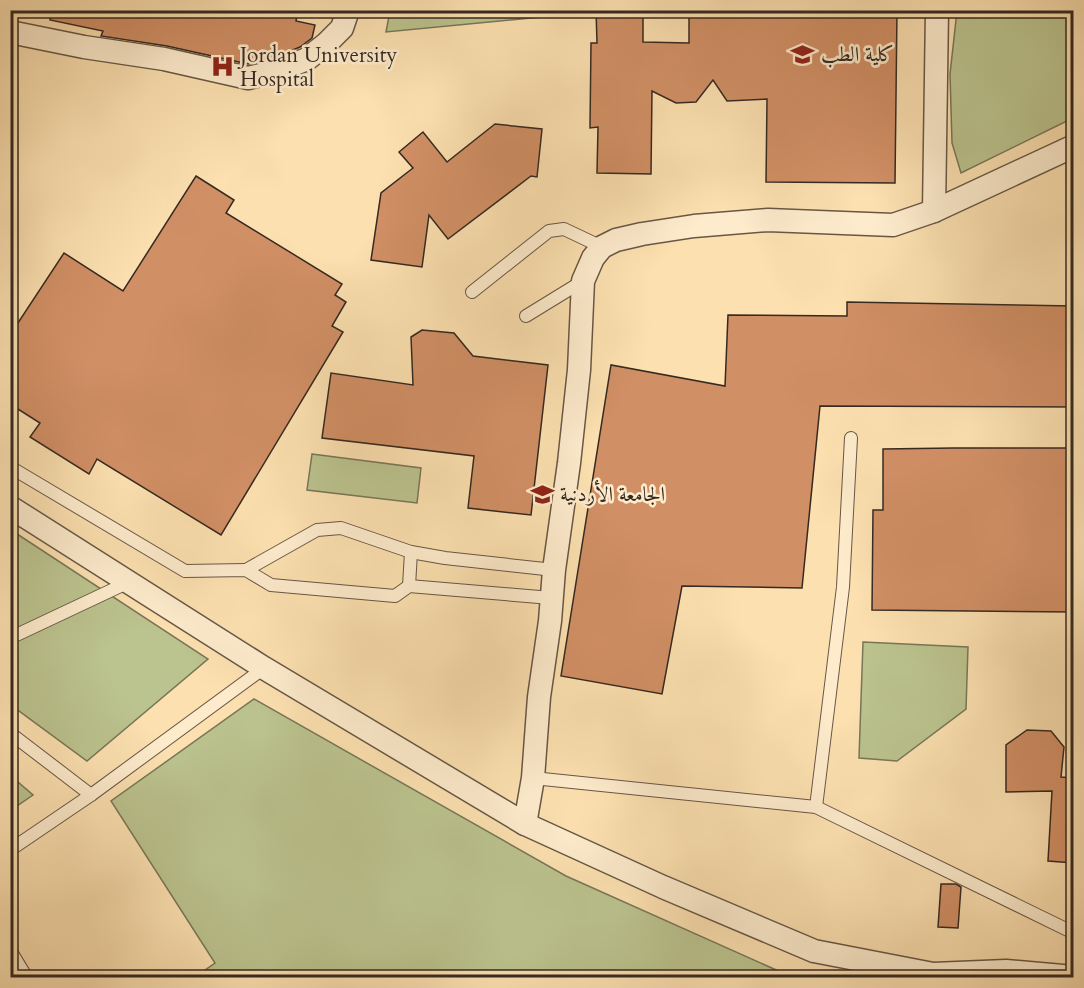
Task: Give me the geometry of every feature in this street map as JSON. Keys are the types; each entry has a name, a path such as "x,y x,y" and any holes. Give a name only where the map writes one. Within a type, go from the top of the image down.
{"street":[{"path":"10,32 84,47 164,59 248,78 280,70 307,59 342,27 348,10"},
{"path":"934,211 937,10"},
{"path":"525,824 533,778 539,697 579,370 583,281 593,258 602,247 616,240 694,226 768,220 892,225 934,211 1074,146"},
{"path":"10,507 264,668 525,824 663,887 814,951 933,974 1006,971 1074,977"}],"lane":[{"path":"472,292 549,231 564,229 602,247"},
{"path":"526,316 583,281"},
{"path":"816,807 843,587 851,438"},
{"path":"10,467 185,571 246,570 317,530 341,528 411,552 554,570"},
{"path":"409,586 411,552"},
{"path":"246,570 271,585 395,596 409,586 551,598"},
{"path":"10,638 129,582"},
{"path":"10,850 91,795 264,668"},
{"path":"10,733 91,795"},
{"path":"533,778 816,807 1074,933"},
{"path":"10,950 27,978"}],"green space":[{"path":"562,10 562,15 386,32 390,11"},
{"path":"957,11 1074,11 1073,118 961,173 952,143 950,74"},
{"path":"312,454 421,468 417,503 307,490"},
{"path":"11,530 208,659 87,761 11,705"},
{"path":"863,642 968,647 966,709 897,761 859,758"},
{"path":"254,699 566,876 792,977 195,977 215,963 111,801"},
{"path":"11,776 33,795 11,810"}],"building":[{"path":"51,10 298,10 296,21 315,25 312,38 300,47 248,64 167,46 101,36 103,31 50,20"},
{"path":"596,10 643,10 643,42 689,43 689,10 897,10 895,183 766,182 767,99 727,101 713,80 696,102 676,103 652,91 651,174 597,173 598,127 590,128 591,43 597,43"},
{"path":"495,124 542,129 537,177 531,176 448,239 429,215 422,267 371,260 381,193 413,168 399,152 423,132 447,162"},
{"path":"196,176 234,200 226,213 342,284 335,295 346,302 332,326 343,332 221,535 97,459 89,474 30,437 40,423 10,404 10,335 64,253 123,291"},
{"path":"847,302 1074,306 1074,407 820,406 802,588 682,586 662,694 561,676 611,365 725,386 728,315 847,316"},
{"path":"422,330 454,333 473,356 548,365 531,515 468,508 474,456 322,438 331,373 413,385 411,337"},
{"path":"1074,448 1074,612 872,610 873,510 883,510 883,449"},
{"path":"1027,730 1051,731 1064,747 1061,777 1074,778 1074,863 1048,861 1052,791 1006,792 1006,745"},
{"path":"941,884 956,884 961,887 958,928 938,927"}],"place":[{"name":"كلية الطب","path":"803,54"},
{"name":"Jordan University Hospital","path":"222,67"},
{"name":"الجامعة الأردنية","path":"542,494"}]}
